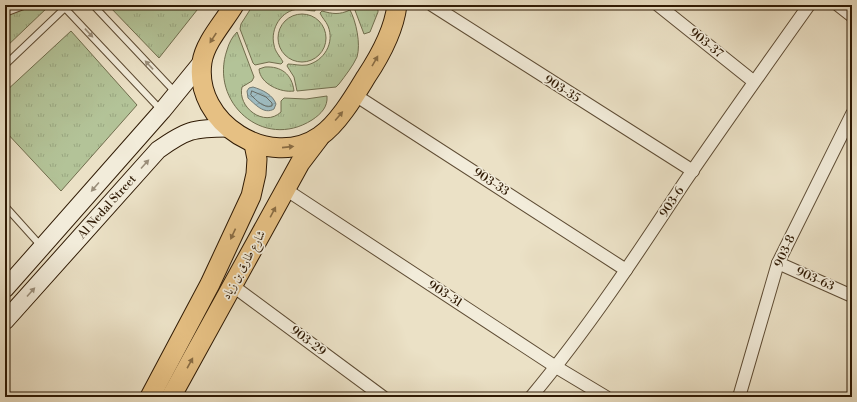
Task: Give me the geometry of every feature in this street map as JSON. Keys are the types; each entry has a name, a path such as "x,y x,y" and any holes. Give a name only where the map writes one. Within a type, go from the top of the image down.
{"main road":[{"path":"234,5 209,44 202,62 202,77 205,93 211,107 228,128 254,144 271,147 288,147 299,145 321,136"},
{"name":"شارع طارق بن زياد","path":"177,395 285,189 300,163 355,95 381,51 398,6"},
{"name":"Al Nedal Street","path":"5,289 162,111 202,62"},
{"name":"Al Nedal Street","path":"5,321 158,150 180,134 202,128 228,128"},
{"name":"شارع طارق بن زياد","path":"150,397 210,284 251,196 256,174 257,159 254,144"}],"street":[{"name":"903-35","path":"432,5 693,171"},
{"name":"903-37","path":"658,5 754,82"},
{"name":"903-6","path":"531,397 556,367 626,270 754,82 810,5"},
{"path":"838,5 852,16"},
{"name":"903-33","path":"355,95 626,270"},
{"name":"903-8","path":"739,397 778,263 852,114"},
{"name":"903-31","path":"285,189 556,367 606,397"},
{"name":"903-63","path":"778,263 852,296"},
{"name":"903-29","path":"233,286 383,397"}],"lane":[{"path":"5,13 26,5"},
{"path":"93,5 176,93"},
{"path":"5,65 65,6 162,111"},
{"path":"5,206 42,247"}],"green space":[{"path":"5,5 46,5 48,7 5,48"},
{"path":"108,5 201,5 159,58"},
{"path":"253,5 312,5 315,8 315,11 299,9 293,10 278,21 275,27 273,39 275,50 283,62 281,64 269,62 255,65 253,63 240,29 241,24"},
{"path":"353,5 378,5 378,12 370,32 364,34"},
{"path":"350,10 356,26 358,39 357,57 351,67 336,87 297,91 294,77 287,66 288,64 307,65 313,63 323,55 329,45 330,32 320,13 322,11 339,13"},
{"path":"297,14 307,14 316,18 322,24 326,33 326,43 322,52 316,58 307,62 297,62 288,58 282,52 278,43 278,33 282,24 288,18"},
{"path":"71,31 137,105 61,191 5,131 5,92"},
{"path":"237,32 254,77 252,81 242,87 244,102 253,113 267,118 281,112 281,101 284,98 306,99 327,96 325,107 321,113 312,120 294,128 276,129 259,125 244,116 233,103 226,87 223,69 228,47 232,38"},
{"path":"265,67 276,68 285,72 291,80 294,91 283,91 267,83 260,74 259,69"}],"water":[{"path":"253,87 264,91 273,98 276,104 274,109 267,111 263,110 248,98 247,91 249,88"}]}
